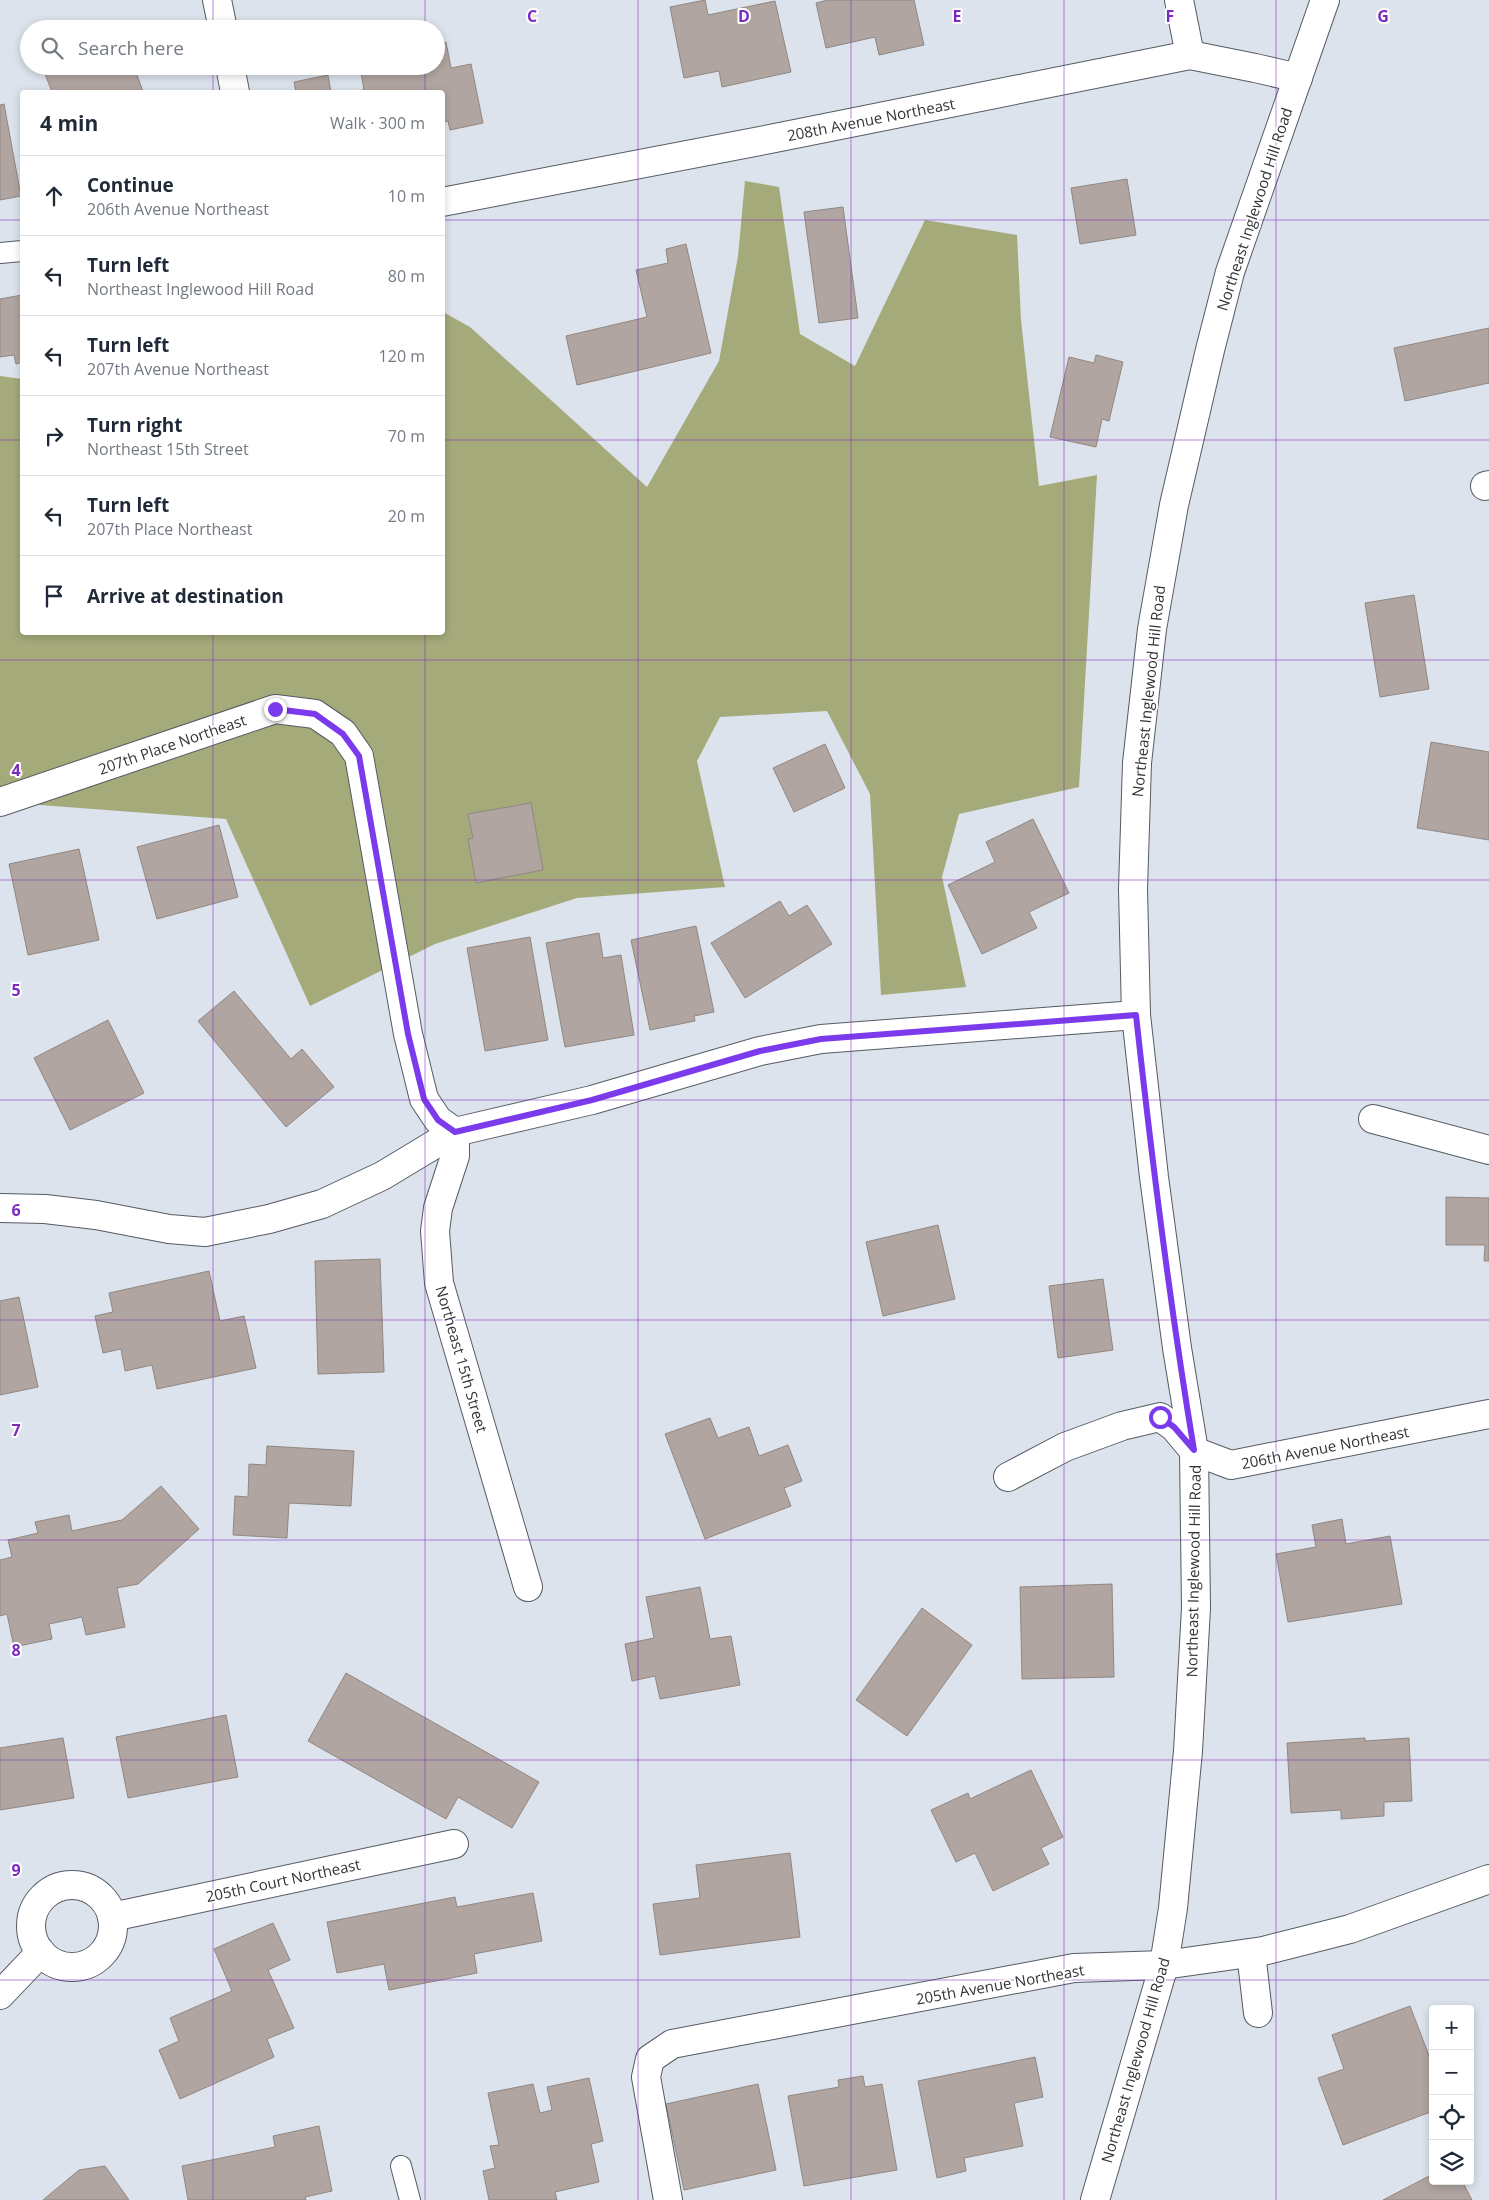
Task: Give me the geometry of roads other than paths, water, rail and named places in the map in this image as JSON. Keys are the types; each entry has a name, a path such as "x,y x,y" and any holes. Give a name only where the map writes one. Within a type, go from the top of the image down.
{"street":[{"path":"217,0 221,20"},
{"path":"1179,0 1190,55"},
{"name":"Northeast Inglewood Hill Road","path":"1095,2200 1164,1965 1173,1908 1188,1750 1196,1608 1194,1450 1177,1348 1155,1186 1136,1015 1133,889 1137,763 1152,628 1174,505 1230,272 1325,0"},
{"name":"208th Avenue Northeast","path":"445,201 1190,55 1298,78"},
{"path":"232,75 235,90"},
{"name":"207th Place Northeast","path":"0,802 275,709 315,714 343,734 359,756 408,1034 424,1099 438,1120 455,1132"},
{"path":"0,1208 45,1209 96,1215 169,1229 205,1232 269,1219 322,1204 382,1176 455,1132 592,1100 760,1051 821,1039 1136,1015"},
{"path":"1373,1118 1489,1150"},
{"name":"Northeast 15th Street","path":"455,1132 455,1156 438,1208 436,1231 439,1283 528,1588"},
{"name":"206th Avenue Northeast","path":"1008,1477 1065,1447 1122,1426 1160,1417 1174,1427 1194,1450 1231,1465 1489,1414"},
{"name":"205th Court Northeast","path":"112,1917 454,1844"},
{"name":"205th Avenue Northeast","path":"668,2200 646,2077 650,2059 672,2044 1074,1968 1164,1965 1251,1953 1350,1929 1489,1879"},
{"path":"74,1885 86,1887 102,1899 112,1917 113,1930 109,1943 101,1954 90,1962 78,1966 64,1966 51,1961 41,1952 34,1940 31,1928 33,1914 39,1902 48,1892 60,1886 74,1885"},
{"path":"0,1995 41,1952"},
{"path":"1251,1953 1258,2013"}],"lane":[{"path":"0,253 20,251"},
{"path":"401,2166 410,2200"}]}
